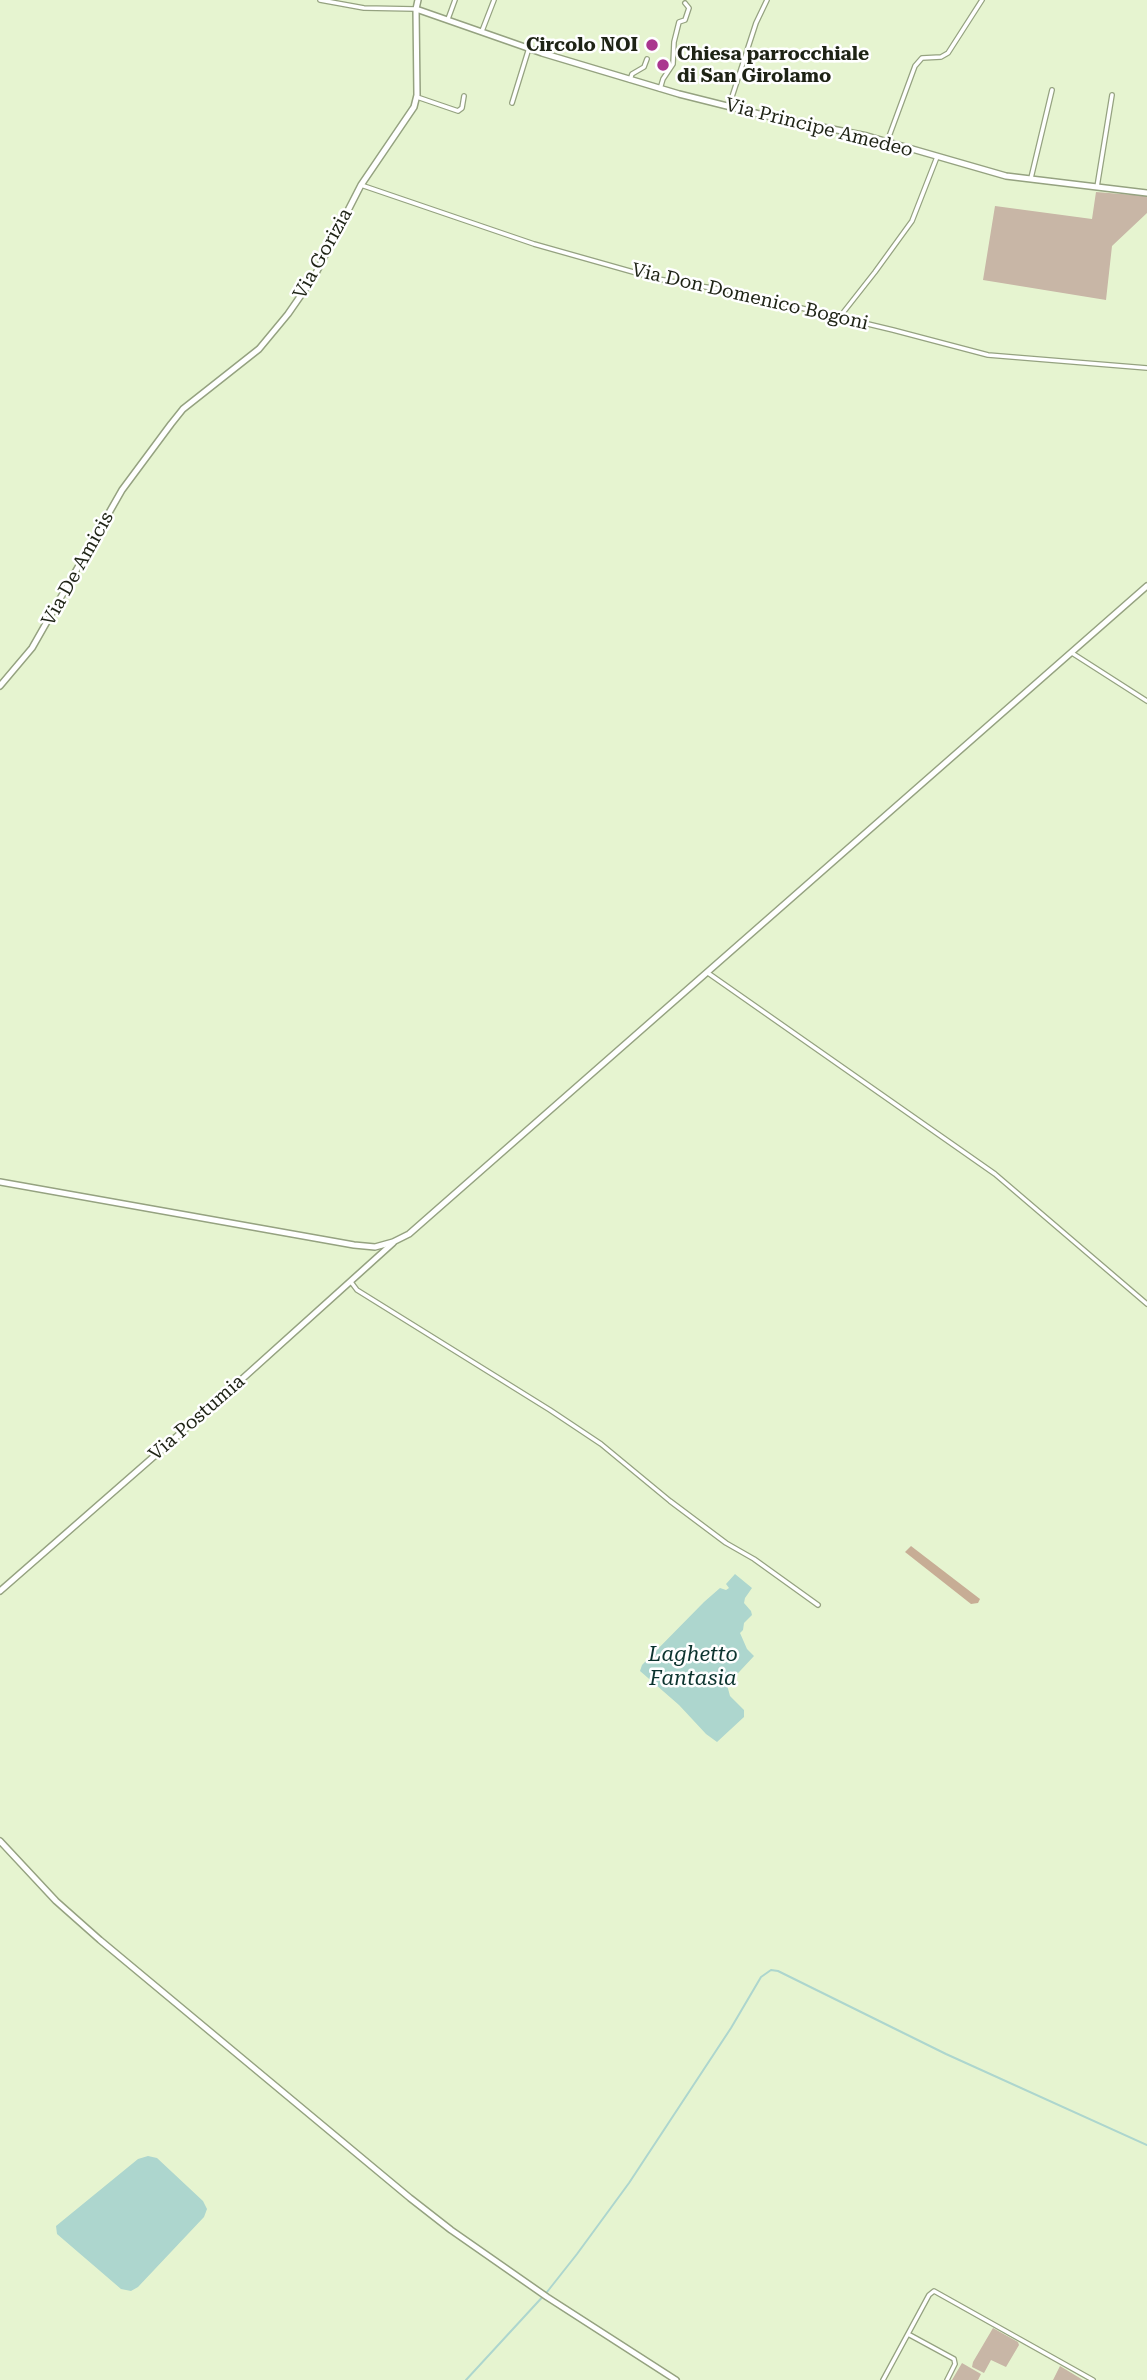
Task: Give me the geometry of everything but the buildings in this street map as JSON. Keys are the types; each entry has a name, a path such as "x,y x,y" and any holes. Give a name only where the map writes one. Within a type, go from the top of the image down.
{"main road":[{"name":"Via Gorizia","path":"122,490 183,409 259,349 315,275 361,185 409,117 416,97 418,0"},
{"name":"Via Principe Amedeo","path":"416,9 660,89 887,142 1031,180 1147,193"},
{"name":"Via De Amicis","path":"0,686 32,648 122,490"},
{"name":"Via Postumia","path":"0,1591 393,1242 408,1234 1147,586"},
{"path":"0,1182 354,1245 375,1247 393,1242"},
{"path":"0,1841 56,1901 100,1940 410,2198 545,2295 676,2380"}],"street":[{"path":"320,0 364,8 416,9"},
{"path":"448,19 455,0"},
{"path":"482,31 494,0"},
{"path":"729,106 755,23 767,0"},
{"path":"887,142 915,66 922,58 941,57 947,53 982,0"},
{"path":"660,89 673,64 674,42 679,22 685,20 689,8 685,3"},
{"path":"512,103 529,48"},
{"path":"630,80 632,74 644,67 646,59"},
{"path":"1031,180 1052,89"},
{"path":"1097,187 1112,95"},
{"path":"416,97 458,111 464,103 464,96"},
{"path":"837,317 867,283 912,221 937,157"},
{"name":"Via Don Domenico Bogoni","path":"361,185 534,244 658,279 730,291 988,355 1147,368"},
{"path":"1072,652 1147,701"},
{"path":"706,973 995,1174 1147,1304"},
{"path":"351,1282 357,1290 550,1409 601,1444 726,1543 772,1571 818,1605"},
{"path":"883,2380 929,2295 938,2291 1093,2380"},
{"path":"908,2334 954,2359 955,2366 947,2380"}],"shaded area":[{"path":"1096,192 1147,196 1147,213 1112,246 1106,300 983,280 995,206 1092,219"},
{"path":"911,1546 980,1599 978,1603 971,1604 905,1552"},
{"path":"993,2328 1019,2345 1006,2367 991,2360 984,2373 972,2367 973,2362"},
{"path":"962,2363 981,2374 978,2380 952,2380"},
{"path":"1060,2366 1083,2380 1053,2380"}],"water":[{"name":"Laghetto Fantasia","path":"735,1574 752,1588 744,1603 752,1615 744,1623 740,1633 747,1649 754,1656 727,1685 730,1696 744,1710 744,1717 717,1742 640,1671 642,1665 704,1602 720,1588 729,1588 726,1584"},
{"path":"148,2156 157,2158 203,2201 207,2209 204,2217 138,2287 131,2291 121,2289 57,2234 56,2226 138,2159"}],"waterway":[{"path":"466,2380 547,2292 577,2254 629,2183 731,2028 761,1977 771,1970 778,1971 946,2054 1147,2145"}],"place":[{"name":"Circolo NOI","path":"652,45"},
{"name":"Chiesa parrocchiale di San Girolamo","path":"663,65"}]}
